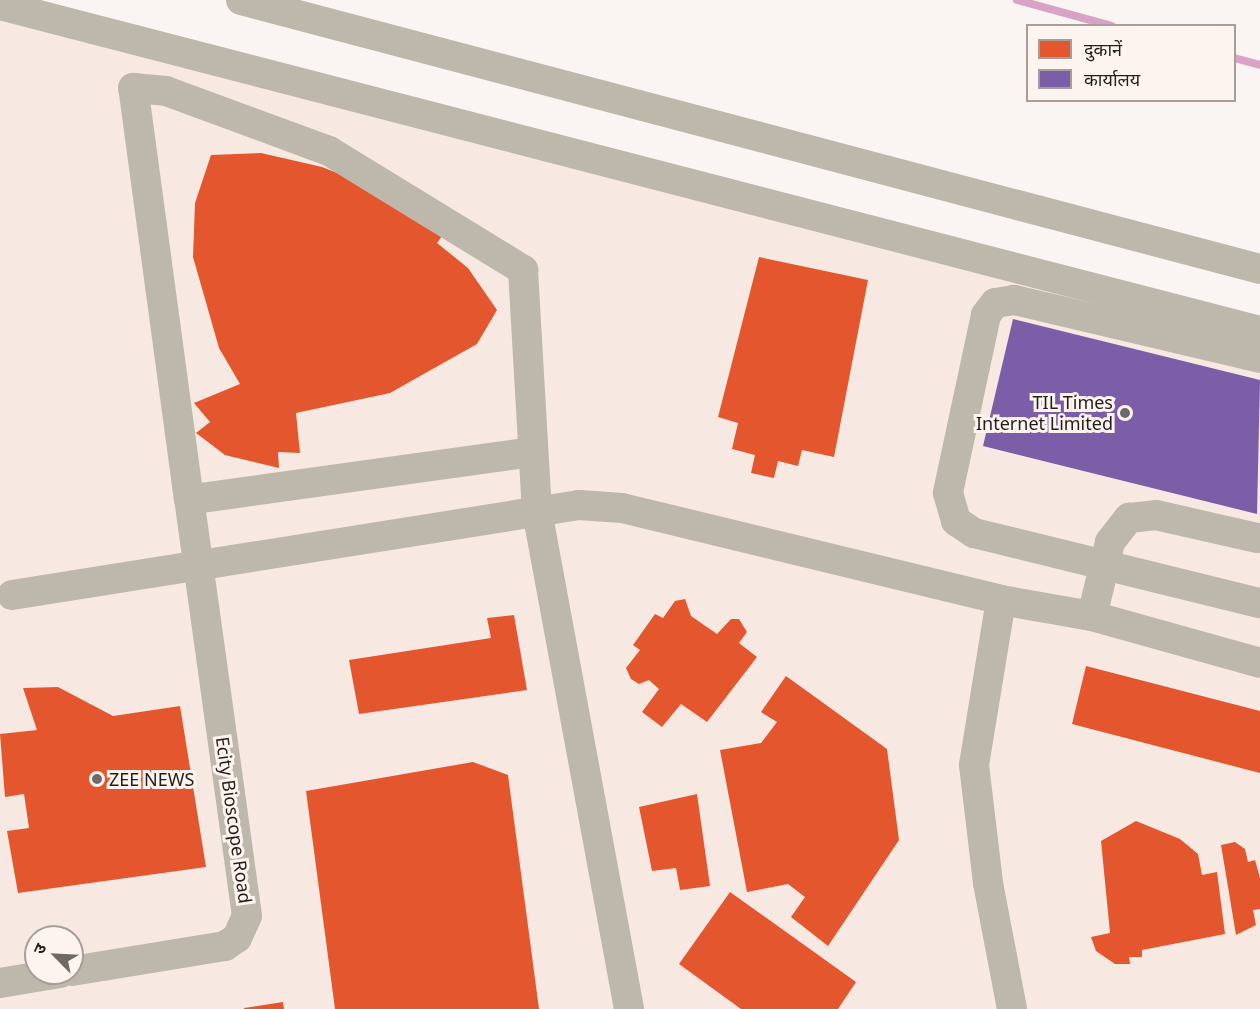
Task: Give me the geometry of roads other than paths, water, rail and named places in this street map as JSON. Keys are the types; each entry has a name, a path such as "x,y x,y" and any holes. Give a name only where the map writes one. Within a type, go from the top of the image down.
{"lane":[{"path":"241,0 1260,269"},
{"path":"0,5 1260,331"},
{"name":"Ecity Bioscope Road","path":"84,969 225,946 237,938 247,916 133,88 166,91 329,151 523,270 533,452"},
{"path":"1260,358 1014,300 995,303 986,315 949,478 951,511 974,533 1104,562 1260,603"},
{"path":"189,500 533,452 537,511 628,1009"},
{"path":"12,596 198,569 579,505 622,508 1001,600 1092,616 1260,663"},
{"path":"1092,616 1104,562 1118,527 1142,513 1257,538"},
{"path":"1001,600 974,765 988,883 1012,1009"},
{"path":"0,983 24,979"}],"waterway":[{"path":"1017,0 1105,24"},
{"path":"1236,59 1260,65"}],"place":[{"name":"TIL Times Internet Limited","path":"1125,413"},
{"name":"ZEE NEWS","path":"97,779"}]}
